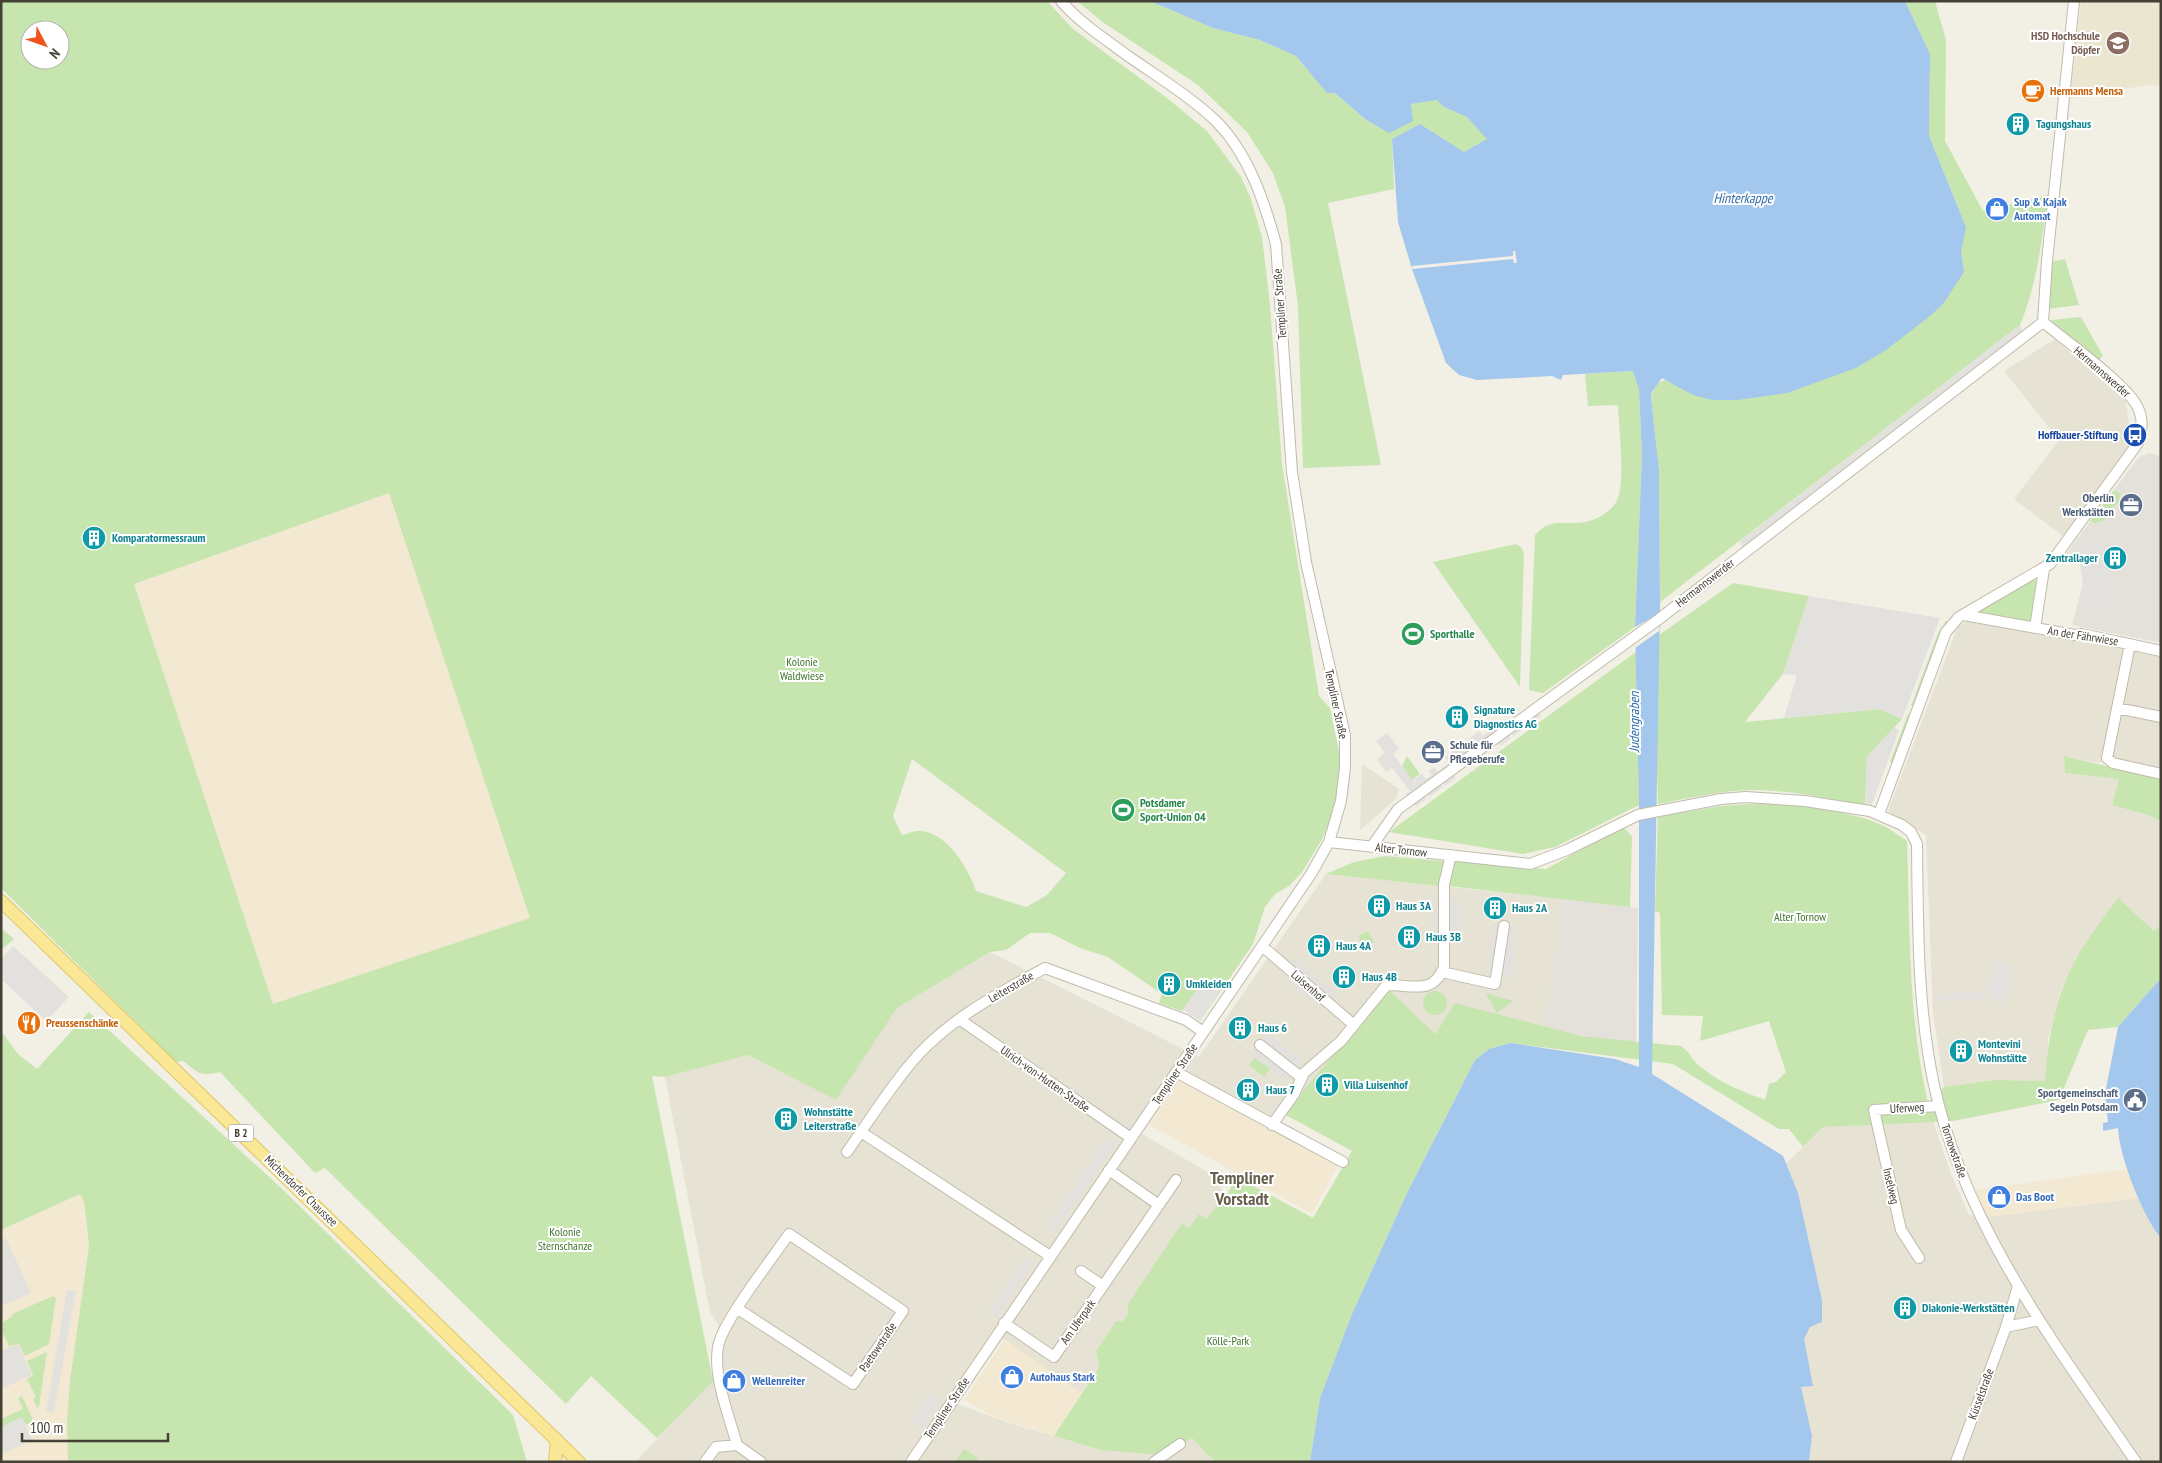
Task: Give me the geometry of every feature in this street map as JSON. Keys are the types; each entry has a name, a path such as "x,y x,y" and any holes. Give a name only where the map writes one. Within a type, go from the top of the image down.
{"main road":[{"name":"Michendorfer Chaussee","path":"1,901 579,1462"},
{"path":"555,1462 557,1440"}],"street":[{"name":"Templiner Straße","path":"911,1462 1311,874 1329,842 1342,802 1345,735 1304,552 1291,460 1276,244 1266,208 1254,177 1218,123 1190,100 1100,36 1071,13 1061,1"},
{"path":"2043,322 2048,252 2074,1"},
{"name":"Hermannswerder","path":"1372,846 1398,809 1659,618 2043,322 2127,392 2137,406 2142,424 2142,434 2134,451 2050,564 1964,615 1946,632 1879,814"},
{"name":"An der Fährwiese","path":"2036,628 2044,568"},
{"name":"An der Fährwiese","path":"1964,615 2075,635 2082,634 2161,650"},
{"name":"An der Fährwiese","path":"2130,644 2107,755 2108,760 2161,774"},
{"path":"2117,708 2161,717"},
{"name":"Alter Tornow","path":"1329,842 1530,864 1567,850 1638,815 1721,799 1777,798 1834,805 1879,814"},
{"name":"Tornowstraße","path":"1879,814 1911,832 1917,844 1918,933 1924,1020 1939,1106 1955,1160 1971,1199 2018,1286 2136,1462"},
{"path":"1272,1125 1294,1094 1308,1068 1341,1040 1385,987 1396,985 1424,986 1436,980 1442,972 1445,949 1444,884 1451,855"},
{"path":"1442,972 1495,984 1504,926"},
{"name":"Luisenhof","path":"1262,946 1354,1025"},
{"name":"Leiterstraße","path":"847,1152 907,1067 934,1040 959,1019 992,997 1045,968 1186,1020 1203,1032"},
{"name":"Ulrich-von-Hutten-Straße","path":"959,1019 1131,1138"},
{"path":"1260,1045 1302,1078"},
{"path":"1176,1072 1343,1162"},
{"name":"Uferweg","path":"1874,1110 1939,1106"},
{"name":"Inselweg","path":"1874,1110 1901,1230 1919,1258"},
{"path":"862,1132 1050,1256"},
{"path":"1109,1170 1159,1205"},
{"name":"Am Uferpark","path":"1004,1323 1054,1357 1176,1180"},
{"name":"Paetowstraße","path":"737,1445 720,1380 717,1354 720,1338 738,1310 789,1234 903,1311 853,1384 738,1310"},
{"name":"Am Uferpark","path":"1081,1271 1103,1286"},
{"name":"Küsselstraße","path":"1956,1462 2006,1327 2018,1286"},
{"path":"2006,1327 2039,1320"},
{"path":"1154,1462 1180,1444"},
{"path":"705,1462 716,1447 737,1445 761,1462"}],"shaded area":[{"name":"HSD Hochschule Döpfer","path":"2081,1 2161,1 2161,86 2146,85 2070,99"},
{"path":"2020,325 2023,335 1744,552 1740,541"},
{"path":"2055,339 2126,401 2131,446 2063,536 2014,499 2059,440 2004,371"},
{"name":"Oberlin Werkstätten","path":"2149,453 2161,456 2161,643 2072,625 2083,584 2080,565 2066,554 2139,457"},
{"path":"389,493 531,918 273,1004 134,584"},
{"path":"2093,543 2094,546 2101,545 2110,606 2087,609 2078,545"},
{"path":"1809,596 1940,618 1902,719 1880,709 1784,718 1797,675 1783,674"},
{"path":"1970,620 2079,642 2081,638 2161,655 2161,770 2104,760 2098,763 2064,756 2065,773 2119,779 2112,805 2148,815 2161,821 2161,925 2154,931 2118,899 2076,958 2059,996 2048,1039 2046,1081 1995,1080 1944,1087 1933,1013 1926,835 1888,811 1958,626"},
{"path":"1533,705 1541,716 1530,724 1526,718 1523,720 1527,726 1513,736 1509,730 1507,732 1511,738 1500,746 1496,740 1479,752 1483,758 1472,766 1468,761 1452,772 1456,778 1445,786 1442,781 1439,782 1443,787 1429,797 1425,793 1423,794 1426,799 1416,807 1406,794 1410,791 1392,768 1386,772 1377,759 1385,753 1376,741 1387,733 1399,749 1393,754 1417,786 1414,780 1422,774 1426,779 1432,775 1428,771 1434,767 1438,772 1449,763 1445,757 1463,744 1467,748 1469,747 1465,742 1479,731 1483,736 1507,719 1510,723"},
{"path":"1894,727 1899,730 1871,807 1865,806 1867,757"},
{"path":"1362,764 1399,789 1396,799 1360,830"},
{"path":"1326,874 1563,899 1545,1027 1455,1003 1397,1091 1326,1136 1285,1114 1277,1123 1184,1074 1142,1134 1211,1174 1226,1196 1206,1219 1189,1228 1182,1223 1128,1304 1128,1314 1123,1321 1116,1321 1096,1351 1099,1367 1081,1393 994,1332 949,1401 1009,1423 1101,1450 1180,1444 1192,1438 1215,1462 635,1462 712,1381 712,1348 719,1326 710,1312 665,1077 748,1055 836,1100 897,1008 990,952 1199,1057"},
{"path":"1436,899 1460,901 1458,935 1434,934"},
{"path":"1563,899 1638,908 1636,1043 1581,1036 1545,1027"},
{"path":"1493,925 1517,927 1512,977 1488,974"},
{"path":"13,946 69,997 46,1021 1,979 1,959"},
{"path":"1295,959 1334,992 1326,1001 1318,994 1312,1001 1290,983 1296,975 1288,968"},
{"path":"1994,963 2007,965 2006,973 2014,974 2002,1007 1994,999 1986,999 1987,981 1991,981"},
{"path":"1205,978 1221,989 1200,1021 1183,1009"},
{"path":"1984,992 1984,999 1936,1001 1936,994"},
{"path":"1268,1034 1303,1060 1288,1081 1252,1056"},
{"path":"1181,1080 1339,1163 1312,1214 1149,1125"},
{"path":"1933,1121 1951,1174 1969,1215 1987,1217 2140,1198 2161,1238 2161,1462 1809,1462 1812,1436 1801,1386 1812,1385 1804,1339 1822,1300 1798,1193 1786,1164 1823,1127"},
{"path":"1107,1139 1115,1145 1055,1232 1049,1224"},
{"path":"2127,1169 2140,1198 1987,1217 1976,1190"},
{"path":"81,1194 84,1201 89,1247 70,1380 67,1421 68,1462 1,1462 1,1230"},
{"path":"6,1238 31,1293 1,1306 1,1241"},
{"path":"1026,1257 1034,1263 997,1317 989,1311"},
{"path":"67,1290 76,1291 54,1412 46,1411"},
{"path":"1005,1339 1081,1393 1054,1436 997,1418 964,1400"},
{"path":"18,1344 32,1375 1,1389 1,1351"},
{"path":"931,1393 943,1399 923,1428 912,1421"},
{"path":"22,1417 32,1440 1,1454 1,1427"}],"green space":[{"path":"1,1 1047,1 1073,29 1167,98 1207,131 1241,177 1251,199 1262,237 1270,305 1282,464 1319,696 1330,708 1339,752 1340,779 1331,820 1320,843 1302,872 1289,886 1275,894 1265,907 1253,944 1200,1021 1184,1009 1182,1011 1159,1003 1162,994 1108,957 1080,948 1050,933 1030,933 1006,950 990,952 897,1008 836,1100 748,1055 665,1077 652,1076 713,1381 657,1438 591,1376 566,1404 325,1168 315,1173 220,1072 203,1074 183,1061 176,1062 1,888","holes":["389,493 530,918 273,1004 134,584","912,759 1066,873 1047,895 1026,907 976,891 963,863 941,839 922,831 902,835 893,816"]},
{"path":"1077,1 1150,1 1213,28 1260,40 1296,56 1327,92 1335,93 1365,119 1411,104 1437,99 1444,107 1467,117 1488,139 1464,152 1420,124 1392,139 1394,189 1328,203 1381,465 1303,468 1298,306 1285,207 1273,173 1247,132 1198,85 1104,23"},
{"path":"1905,1 1935,1 1946,40 1945,141 1983,211 2048,195 2035,277 2020,325 1660,602 1659,470 1651,397 1657,384 1966,227 1929,136 1930,54"},
{"path":"2065,259 2079,305 2047,309 2051,262"},
{"path":"2081,317 2103,356 2098,361 2051,320"},
{"path":"1634,371 1639,390 1642,455 1635,627 1543,693 1529,690 1535,535 1539,530 1548,525 1580,523 1600,517 1615,504 1620,489 1621,466 1618,405 1588,406 1585,374"},
{"path":"2114,490 2120,494 2119,502 2110,510 2104,520 2095,523 2090,521"},
{"path":"1516,544 1522,548 1524,554 1520,687 1433,562"},
{"path":"2033,580 2037,582 2033,623 1981,613 1981,609"},
{"path":"1733,583 1809,596 1783,674 1745,722 1880,709 1902,719 1867,757 1865,806 1811,795 1756,790 1719,793 1658,804 1656,735 1659,635"},
{"path":"1946,621 1949,623 1915,705 1911,706 1938,633"},
{"path":"1636,652 1639,805 1555,847 1523,854 1389,832"},
{"path":"1908,714 1910,717 1894,763 1890,762"},
{"path":"1407,756 1420,774 1412,780 1402,766"},
{"path":"2064,756 2161,779 2161,821 2148,815 2112,805 2119,779 2065,773"},
{"name":"Kölle-Park","path":"1764,803 1809,807 1857,816 1890,829 1907,841 1913,1006 1921,1071 1928,1103 1944,1087 1995,1080 2045,1081 2051,1033 2063,988 2080,951 2118,898 2154,931 2161,925 2161,978 2118,1027 2088,1030 2059,1100 1953,1121 1823,1127 1803,1147 1789,1129 1779,1129 1673,1064 1511,1043 1489,1049 1475,1060 1408,1191 1352,1314 1320,1398 1310,1462 1215,1462 1192,1438 1164,1455 1101,1450 1054,1436 1099,1367 1096,1351 1116,1321 1123,1321 1128,1314 1128,1304 1182,1223 1189,1228 1199,1214 1206,1219 1226,1196 1237,1177 1313,1218 1352,1151 1284,1114 1388,989 1435,1034 1455,1003 1581,1036 1681,1046 1699,1065 1716,1078 1765,1100 1769,1084 1776,1082 1786,1072 1769,1021 1700,1041 1703,1016 1662,1015 1660,913 1655,911 1658,817 1721,806"},
{"path":"1623,827 1632,836 1630,907 1449,886 1451,861 1546,869"},
{"path":"1385,856 1443,861 1440,886 1326,874 1354,862"},
{"path":"1,928 14,939 1,950"},
{"path":"1368,931 1374,942 1363,948 1358,936"},
{"path":"1435,991 1440,992 1446,998 1446,1008 1440,1014 1435,1015 1430,1014 1424,1008 1423,1003 1424,998 1430,992"},
{"path":"1485,993 1513,1001 1497,1013"},
{"path":"89,1012 279,1186 513,1415 527,1462 68,1462 67,1421 70,1380 89,1246 84,1201 80,1194 1,1230 1,1031 18,1054 37,1069"},
{"path":"1255,1057 1270,1068 1264,1077 1249,1065"},
{"path":"53,1296 56,1298 49,1344 25,1356 19,1344 9,1346 2,1331 3,1322 13,1316 12,1314"},
{"path":"47,1352 39,1406 37,1408 33,1399 36,1397 28,1381 25,1381 33,1375 27,1361"},
{"path":"22,1396 32,1418 31,1422 26,1425 22,1417 1,1427 1,1419 23,1409 18,1398"},
{"path":"964,1449 978,1458 977,1462 955,1462"}],"water":[{"name":"Hinterkappe","path":"1150,1 1905,1 1930,54 1929,136 1966,227 1961,252 1964,272 1943,304 1886,350 1856,368 1787,393 1738,400 1712,400 1693,395 1662,378 1652,392 1651,397 1659,470 1660,602 1652,1074 1783,1156 1798,1193 1822,1300 1822,1322 1810,1327 1804,1339 1813,1386 1801,1387 1812,1436 1809,1462 1310,1462 1320,1398 1352,1314 1408,1191 1475,1060 1489,1049 1511,1043 1615,1059 1639,1067 1639,805 1635,627 1642,455 1639,390 1633,371 1563,375 1561,380 1552,376 1477,380 1459,375 1446,363 1412,269 1398,222 1392,139 1420,124 1464,152 1487,139 1467,117 1444,107 1437,100 1411,104 1413,121 1389,133 1365,119 1335,93 1327,93 1296,56 1260,40 1213,28"},
{"path":"2161,978 2161,1238 2147,1216 2133,1186 2119,1140 2118,1128 2103,1131 2103,1123 2108,1122 2105,1094 2118,1027"}],"pier":[{"path":"1513,251 1515,251 1517,263 1514,263 1513,259 1412,269 1412,266 1513,256"},
{"path":"1660,613 1659,631 1635,648 1635,627"}],"place":[{"name":"HSD Hochschule Döpfer","path":"2118,43"},
{"name":"Hermanns Mensa","path":"2033,91"},
{"name":"Tagungshaus","path":"2018,124"},
{"name":"Sup & Kajak Automat","path":"1997,209"},
{"name":"Hoffbauer-Stiftung","path":"2135,435"},
{"name":"Oberlin Werkstätten","path":"2131,505"},
{"name":"Komparatormessraum","path":"94,538"},
{"name":"Zentrallager","path":"2115,558"},
{"name":"Sporthalle","path":"1413,634"},
{"name":"Signature Diagnostics AG","path":"1457,717"},
{"name":"Schule für Pflegeberufe","path":"1433,752"},
{"name":"Potsdamer Sport-Union 04","path":"1123,810"},
{"name":"Haus 3A","path":"1379,906"},
{"name":"Haus 2A","path":"1495,908"},
{"name":"Haus 3B","path":"1409,937"},
{"name":"Haus 4A","path":"1319,946"},
{"name":"Haus 4B","path":"1344,977"},
{"name":"Umkleiden","path":"1169,984"},
{"name":"Preussenschänke","path":"29,1023"},
{"name":"Haus 6","path":"1240,1028"},
{"name":"Montevini Wohnstätte","path":"1961,1051"},
{"name":"Villa Luisenhof","path":"1327,1085"},
{"name":"Haus 7","path":"1248,1090"},
{"name":"Sportgemeinschaft Segeln Potsdam","path":"2135,1100"},
{"name":"Wohnstätte Leiterstraße","path":"786,1119"},
{"name":"Das Boot","path":"1999,1197"},
{"name":"Diakonie-Werkstätten","path":"1905,1308"},
{"name":"Autohaus Stark","path":"1012,1377"},
{"name":"Wellenreiter","path":"734,1381"}],"district":[{"name":"Templiner Vorstadt","path":"1242,1188"}],"park label":[{"name":"Kolonie Waldwiese","path":"802,669"},
{"name":"Kolonie Sternschanze","path":"565,1239"}],"water label":[{"name":"Judengraben","path":"1634,722"}]}
